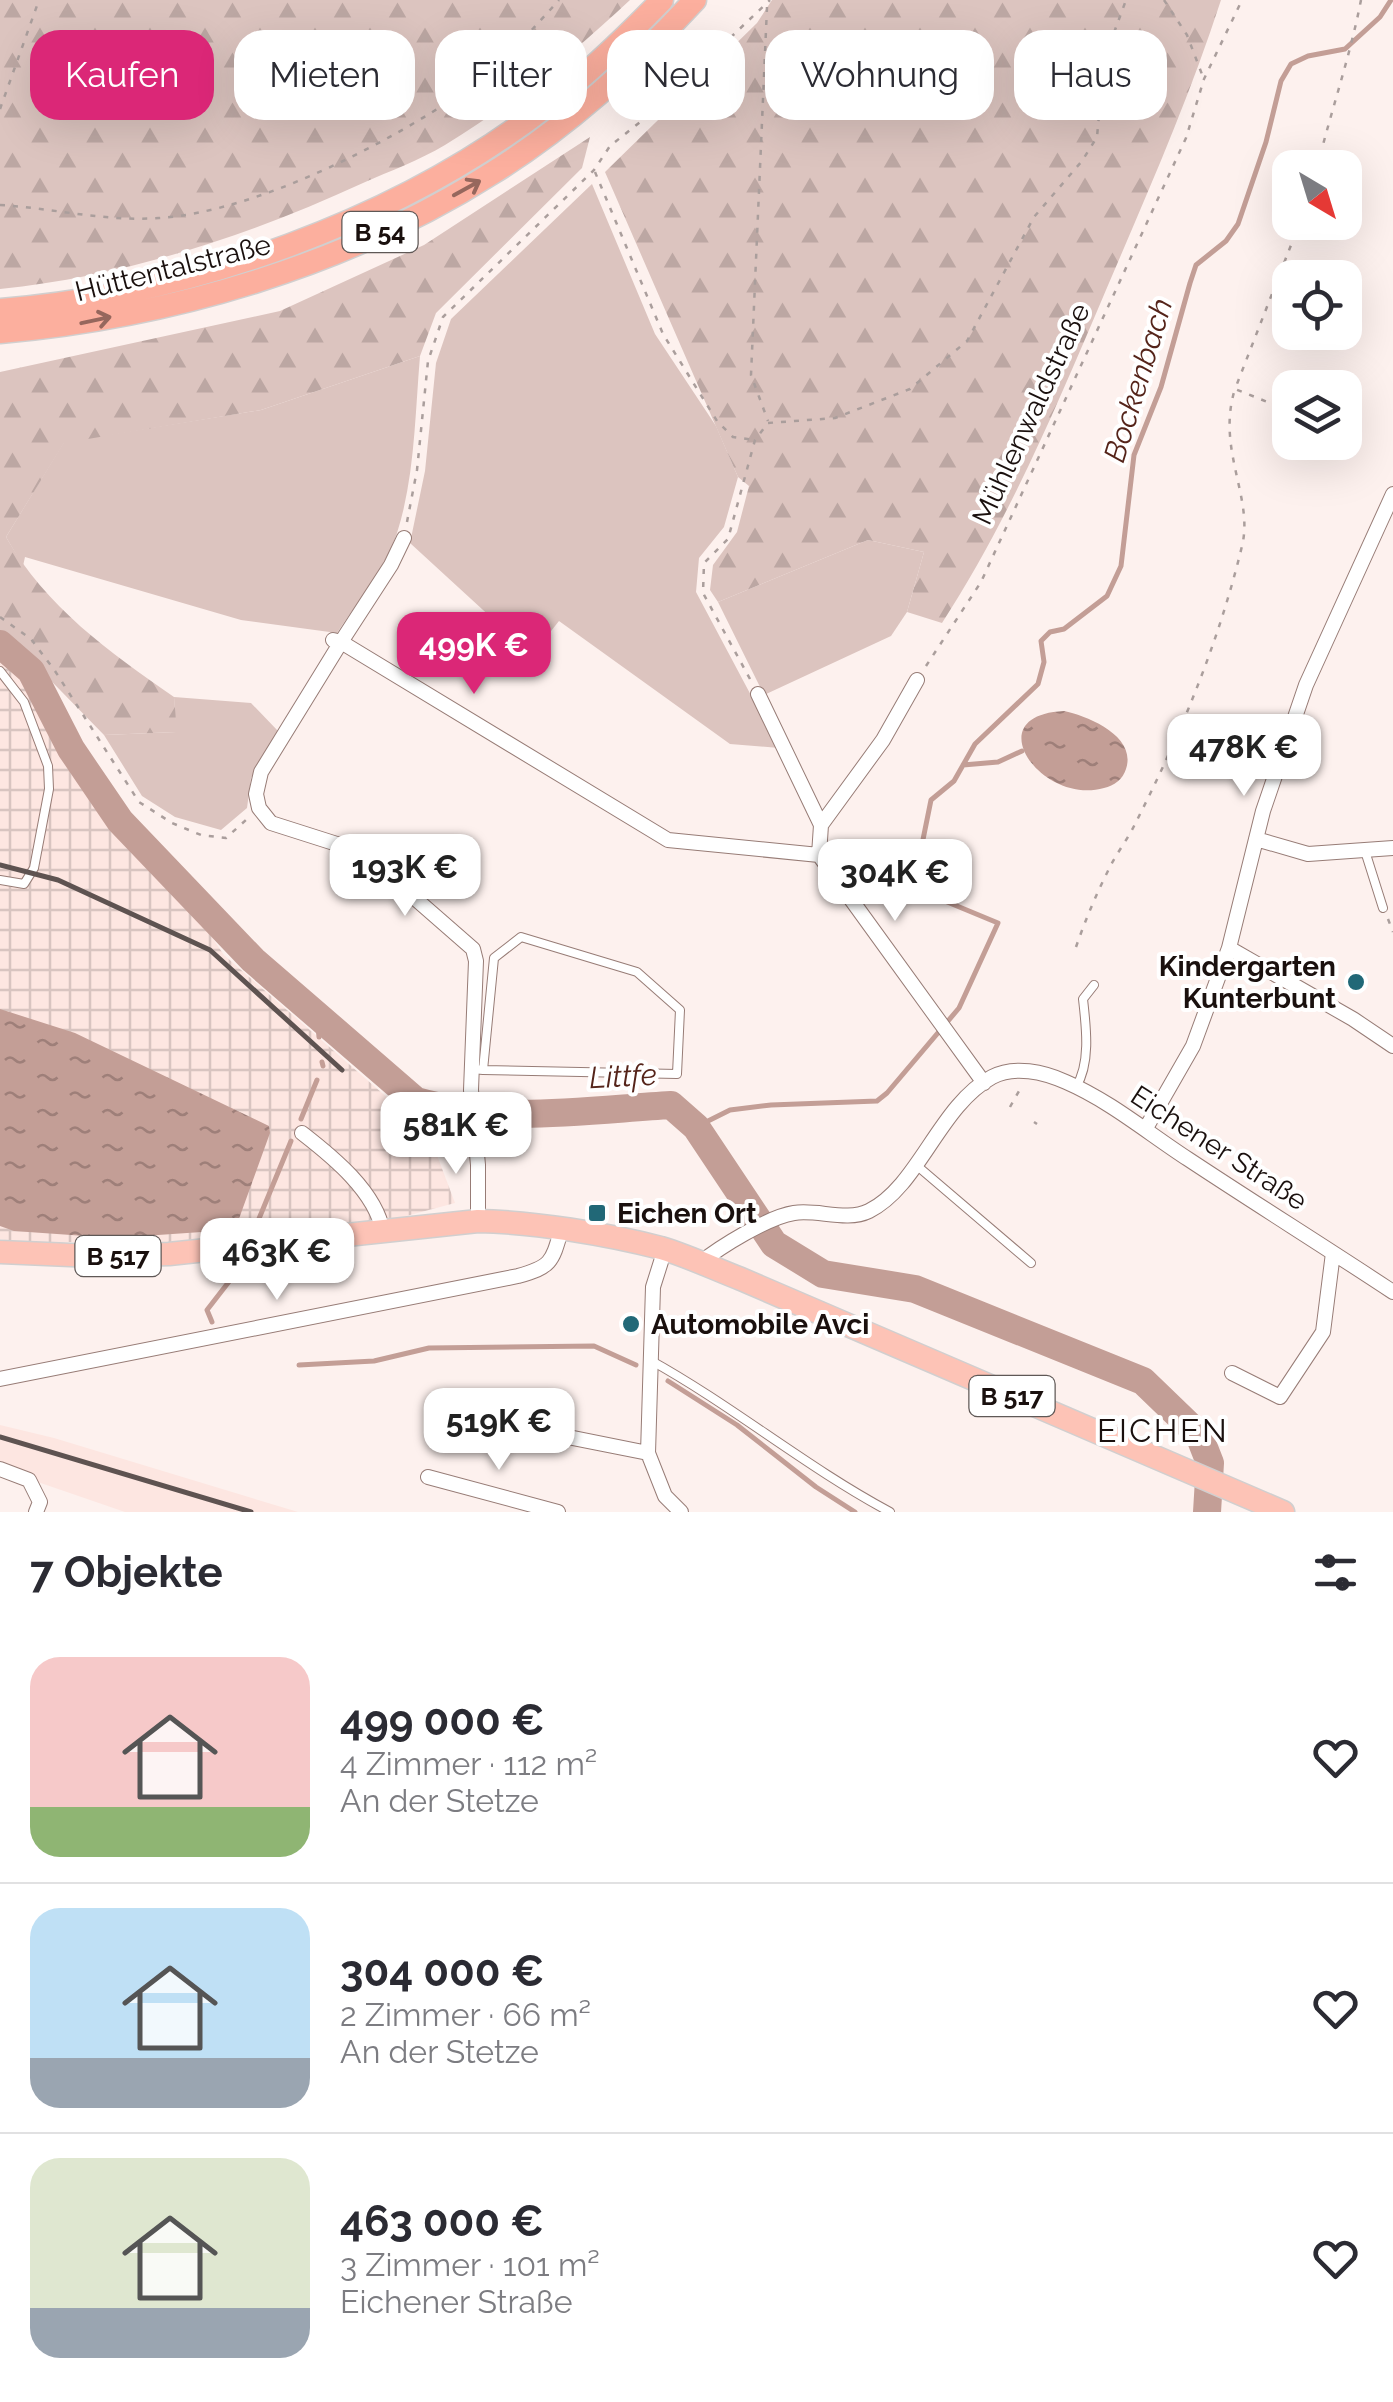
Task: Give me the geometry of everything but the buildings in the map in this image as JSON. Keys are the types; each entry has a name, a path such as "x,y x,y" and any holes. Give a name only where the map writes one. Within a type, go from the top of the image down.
{"highway":[{"name":"Hüttentalstraße","path":"0,310 61,305 208,271 314,235 415,189 549,104 662,0"},
{"name":"Hüttentalstraße","path":"0,332 64,327 214,294 319,259 423,212 494,172 562,124 645,55 695,0"}],"main road":[{"name":"B 517","path":"0,1252 120,1256 246,1247 478,1221 665,1249 1283,1512"}],"street":[{"path":"1146,1128 1193,1046 1229,948 1256,839 1306,686 1393,494"},
{"path":"404,538 391,565 336,641 262,772 256,794 259,808 271,823 362,852 472,950 476,961 477,1070 471,1090 478,1221"},
{"path":"336,641 668,840 819,856"},
{"path":"821,825 883,740 917,680"},
{"path":"700,1263 724,1244 780,1217 794,1213 867,1212 893,1192 962,1101 984,1083 819,856 821,825 758,694"},
{"path":"1256,839 1308,854 1393,848"},
{"path":"1229,948 1393,1046"},
{"name":"Eichener Straße","path":"984,1083 1004,1072 1034,1072 1076,1087 1146,1128 1182,1156 1393,1292"},
{"path":"302,1133 330,1155 380,1212 383,1232"},
{"path":"0,1379 518,1276 551,1262 561,1231"},
{"path":"665,1249 653,1287 648,1452 665,1496 681,1512"},
{"path":"1232,1374 1280,1397 1323,1332 1333,1252"},
{"path":"483,1420 648,1452"},
{"path":"0,1469 28,1480 40,1502 36,1512"},
{"path":"428,1477 558,1512"}],"lane":[{"path":"0,671 24,702 48,766 49,789 34,868 24,884 0,880"},
{"path":"1364,850 1383,908"},
{"path":"522,936 637,972 680,1010 678,1074 477,1070 494,958 522,936"},
{"path":"1076,1087 1086,1042 1083,998 1094,985"},
{"path":"915,1164 1031,1263"},
{"path":"650,1360 702,1389 848,1490 890,1512"}],"path":[{"path":"0,109 39,0"},
{"path":"0,204 89,216 161,218 240,203 366,151 468,88 559,0"},
{"path":"404,538 417,470 428,361 443,317 594,170 610,146 650,115 770,0"},
{"path":"758,694 703,593 704,564 728,539 754,440 768,423 835,418 910,389 967,341 1034,217 1097,137 1104,60 1126,0"},
{"path":"1164,0 1188,34 1204,79"},
{"name":"Mühlenwaldstraße","path":"917,680 981,582 1186,138 1204,79 1242,0"},
{"path":"1321,150 1361,0"},
{"path":"767,6 751,375 768,423"},
{"path":"594,170 663,334 718,421 733,437 754,440"},
{"path":"1076,947 1100,887 1163,765 1224,611 1244,532 1230,457 1227,414 1293,240"},
{"path":"1235,389 1272,404"},
{"path":"0,616 31,639 55,671 139,802 172,824 202,835 226,838 259,808"},
{"path":"1383,908 1393,932"},
{"path":"1010,1107 1022,1092"}],"shaded area":[{"path":"0,648 25,663 224,955 429,1134 455,1203 369,1226 213,1242 0,1239"},
{"path":"0,1425 298,1512 125,1512 0,1469"}],"green space":[{"path":"0,0 630,0 587,38 587,30 435,30 435,120 483,120 415,160 275,220 186,251 94,274 0,289"},
{"path":"772,0 1221,0 1167,146 1051,418 1011,502 942,623 907,612 924,552 868,540 718,602 710,590 713,565 737,532 749,486 738,477 605,172 658,120 745,120 745,35"},
{"path":"590,137 582,168 436,313 420,356 261,410 64,443 6,537 60,607 103,645 174,697 177,732 104,735 17,646 0,640 0,372 280,311 424,245"},
{"path":"592,184 655,334 716,426 738,477 724,527 699,558 696,592 779,748 730,744 559,621 532,655 410,543 425,471 436,363 451,319"},
{"path":"420,356 411,468 397,533 378,572 337,633 241,620 25,557 23,566 6,537 64,442 261,410"},
{"path":"868,540 924,552 907,612 891,636 764,695 718,602"},
{"path":"174,697 251,703 278,731 251,778 247,808 221,830 175,817 142,796 104,735 176,732"}],"water":[{"path":"1064,711 1097,723 1118,737 1127,757 1123,776 1115,784 1081,790 1059,784 1041,773 1028,758 1022,742 1024,727 1038,716"},
{"path":"0,1009 75,1033 269,1126 270,1133 236,1227 114,1238 14,1231 0,1226"}],"waterway":[{"name":"Bockenbach","path":"696,1127 730,1110 877,1101 959,1008 998,923 928,894 915,879 931,800 954,781 975,744 1038,684 1044,662 1041,641 1050,632 1064,629 1107,596 1121,566 1134,455 1161,387 1196,265 1226,241 1238,224 1266,142 1281,81 1291,64 1308,56 1345,49 1380,17 1391,0"},
{"name":"Littfe","path":"0,644 31,671 71,749 120,821 253,960 416,1101 511,1114 671,1105 696,1127 774,1244 823,1274 915,1289 1143,1381 1199,1435 1210,1463 1207,1512"},
{"path":"963,765 998,762 1022,751"},
{"path":"317,1016 319,1037"},
{"path":"322,1062 323,1066"},
{"path":"301,1119 317,1080"},
{"path":"251,1238 291,1141"},
{"path":"212,1322 207,1310 238,1270 245,1253"},
{"path":"299,1365 374,1361 429,1348 594,1346 636,1365"},
{"path":"668,1381 737,1425 816,1487 855,1512"}],"railway":[{"path":"0,865 58,880 210,950 342,1070"},
{"path":"0,1437 251,1512"}],"place":[{"name":"Kindergarten Kunterbunt","path":"1356,982"},
{"name":"Eichen Ort","path":"597,1213"},
{"name":"Automobile Avci","path":"631,1324"}],"district":[{"name":"EICHEN","path":"1163,1430"}]}
